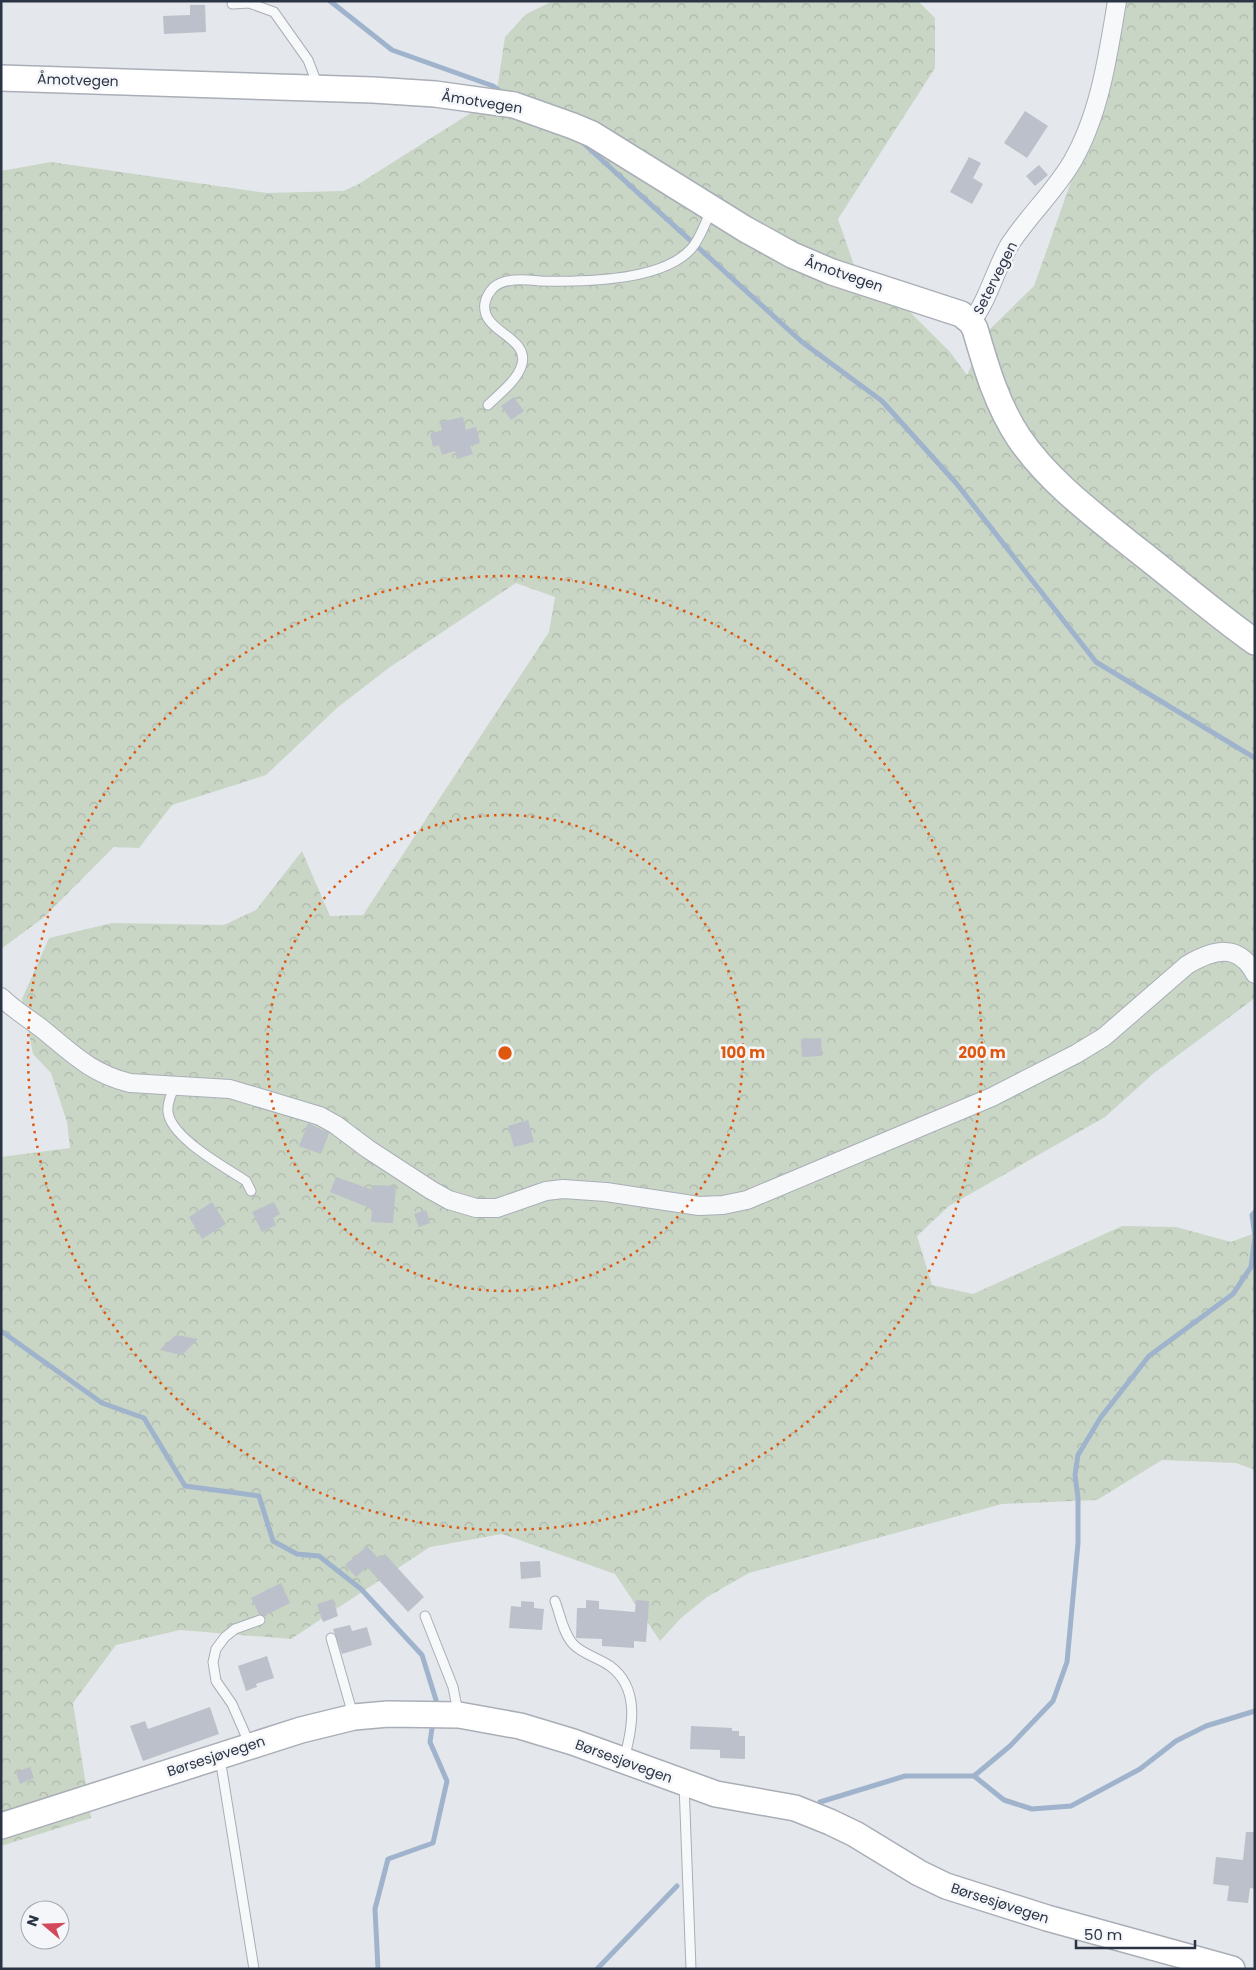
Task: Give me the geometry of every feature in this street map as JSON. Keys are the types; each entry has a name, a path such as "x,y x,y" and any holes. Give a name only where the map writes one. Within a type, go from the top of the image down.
{"main road":[{"name":"Åmotvegen","path":"1,78 435,94 488,100 523,108 592,134 785,252 811,264 870,285 952,309 972,322"},
{"name":"Setervegen","path":"972,322 988,375 1001,406 1019,437 1042,466 1060,485 1108,526 1255,642"},
{"name":"Børsesjøvegen","path":"1,1826 301,1730 354,1718 388,1714 440,1714 520,1726 573,1742 684,1784 716,1794 794,1808 813,1814 855,1834 919,1873 946,1886 996,1903 1232,1969"}],"street":[{"name":"Setervegen","path":"972,322 983,303 1009,246 1057,184 1072,161 1087,130 1106,66 1117,1"},
{"path":"1,997 75,1057 94,1070 130,1083 230,1089 320,1116 449,1200 476,1208 497,1208 546,1191 563,1189 606,1192 699,1206 723,1205 747,1200 992,1097 1076,1054 1104,1037 1187,965 1201,957 1225,951 1235,953 1250,965 1255,974"}],"lane":[{"path":"232,4 249,3 274,12 308,60 319,89"},
{"path":"488,405 515,377 522,362 521,350 493,325 486,316 486,300 491,290 499,284 521,280 581,282 658,269 680,259 691,250 704,229 712,209"},
{"path":"175,1086 168,1108 168,1115 173,1126 184,1138 246,1181 251,1191"},
{"path":"555,1601 568,1636 574,1645 610,1666 621,1676 628,1688 632,1699 632,1718 624,1762"},
{"path":"425,1616 453,1687 440,1714"},
{"path":"250,1745 232,1704 216,1680 213,1662 216,1649 225,1636 235,1629 260,1620"},
{"path":"331,1638 354,1718"},
{"path":"220,1755 254,1969"},
{"path":"684,1784 691,1969"}],"green space":[{"path":"553,1 918,1 935,18 935,68 838,219 863,291 903,305 950,352 967,375 987,332 1034,286 1117,52 1118,1 1255,1 1255,998 1154,1073 1105,1117 949,1206 917,1236 932,1285 973,1294 1122,1226 1176,1227 1231,1242 1255,1233 1255,1470 1236,1463 1162,1460 1097,1500 1002,1504 749,1573 707,1597 681,1618 660,1641 615,1574 502,1534 430,1547 291,1639 180,1630 116,1645 73,1703 91,1818 1,1846 1,1157 70,1148 67,1122 51,1073 33,1054 22,999 49,938 112,923 224,925 256,910 302,851 330,916 363,915 549,632 555,597 516,583 390,667 338,707 266,775 172,805 139,848 114,847 43,918 1,949 1,171 51,162 267,193 343,191 357,185 496,97 505,37 526,14"}],"building":[{"path":"190,5 205,5 206,32 164,34 163,16 190,15"},
{"path":"1025,111 1048,126 1027,158 1004,143"},
{"path":"969,157 981,163 973,178 983,184 972,204 950,192"},
{"path":"1039,165 1048,175 1035,186 1026,176"},
{"path":"514,397 524,411 511,420 501,406"},
{"path":"463,417 466,430 476,427 480,443 470,446 473,454 457,459 455,451 442,455 439,445 433,447 430,434 442,430 440,422"},
{"path":"821,1038 822,1056 802,1057 801,1039"},
{"path":"528,1120 534,1142 514,1147 508,1126"},
{"path":"308,1123 329,1133 321,1154 299,1146"},
{"path":"336,1177 373,1190 373,1185 396,1186 393,1223 371,1222 372,1209 330,1192"},
{"path":"212,1202 226,1224 202,1239 189,1217"},
{"path":"274,1202 280,1214 273,1218 276,1225 262,1232 252,1212"},
{"path":"426,1210 430,1223 419,1227 414,1214"},
{"path":"176,1335 198,1339 182,1355 160,1350"},
{"path":"367,1546 379,1559 385,1554 424,1597 408,1612 367,1567 356,1577 345,1565"},
{"path":"540,1561 541,1577 521,1579 520,1562"},
{"path":"281,1583 290,1603 264,1616 259,1614 251,1598"},
{"path":"333,1599 338,1616 323,1622 317,1604"},
{"path":"586,1600 599,1601 599,1609 635,1612 636,1600 649,1601 646,1642 634,1641 634,1648 602,1646 602,1639 576,1638 577,1608 586,1608"},
{"path":"521,1601 534,1602 534,1608 544,1609 542,1630 509,1628 511,1606 521,1607"},
{"path":"350,1625 352,1631 367,1627 372,1645 342,1654 333,1629"},
{"path":"267,1656 274,1678 256,1684 257,1687 246,1691 238,1666"},
{"path":"210,1707 219,1734 143,1761 130,1726 145,1721 148,1729"},
{"path":"691,1726 732,1728 732,1731 739,1731 739,1736 745,1736 745,1759 720,1758 720,1750 690,1749"},
{"path":"30,1767 34,1778 20,1784 16,1772"},
{"path":"1246,1832 1255,1832 1255,1889 1250,1888 1248,1903 1227,1901 1229,1886 1213,1884 1216,1857 1243,1860"}],"waterway":[{"path":"330,1 392,50 493,86 504,94"},
{"path":"581,141 802,342 882,401 956,483 1096,662 1255,758"},
{"path":"820,1802 905,1776 974,1776 1010,1746 1053,1701 1067,1662 1078,1543 1078,1498 1075,1475 1078,1455 1101,1417 1149,1356 1233,1294 1251,1267 1255,1237 1252,1215 1255,1212"},
{"path":"1,1331 102,1403 144,1418 185,1486 259,1496 273,1541 297,1554 319,1556 361,1589 422,1655 436,1700 434,1708"},
{"path":"974,1776 1004,1800 1032,1809 1071,1806 1140,1769 1176,1741 1206,1726 1255,1711"},
{"path":"378,1969 375,1909 388,1859 433,1843 447,1781 430,1742 433,1721"},
{"path":"597,1969 677,1886"}]}
